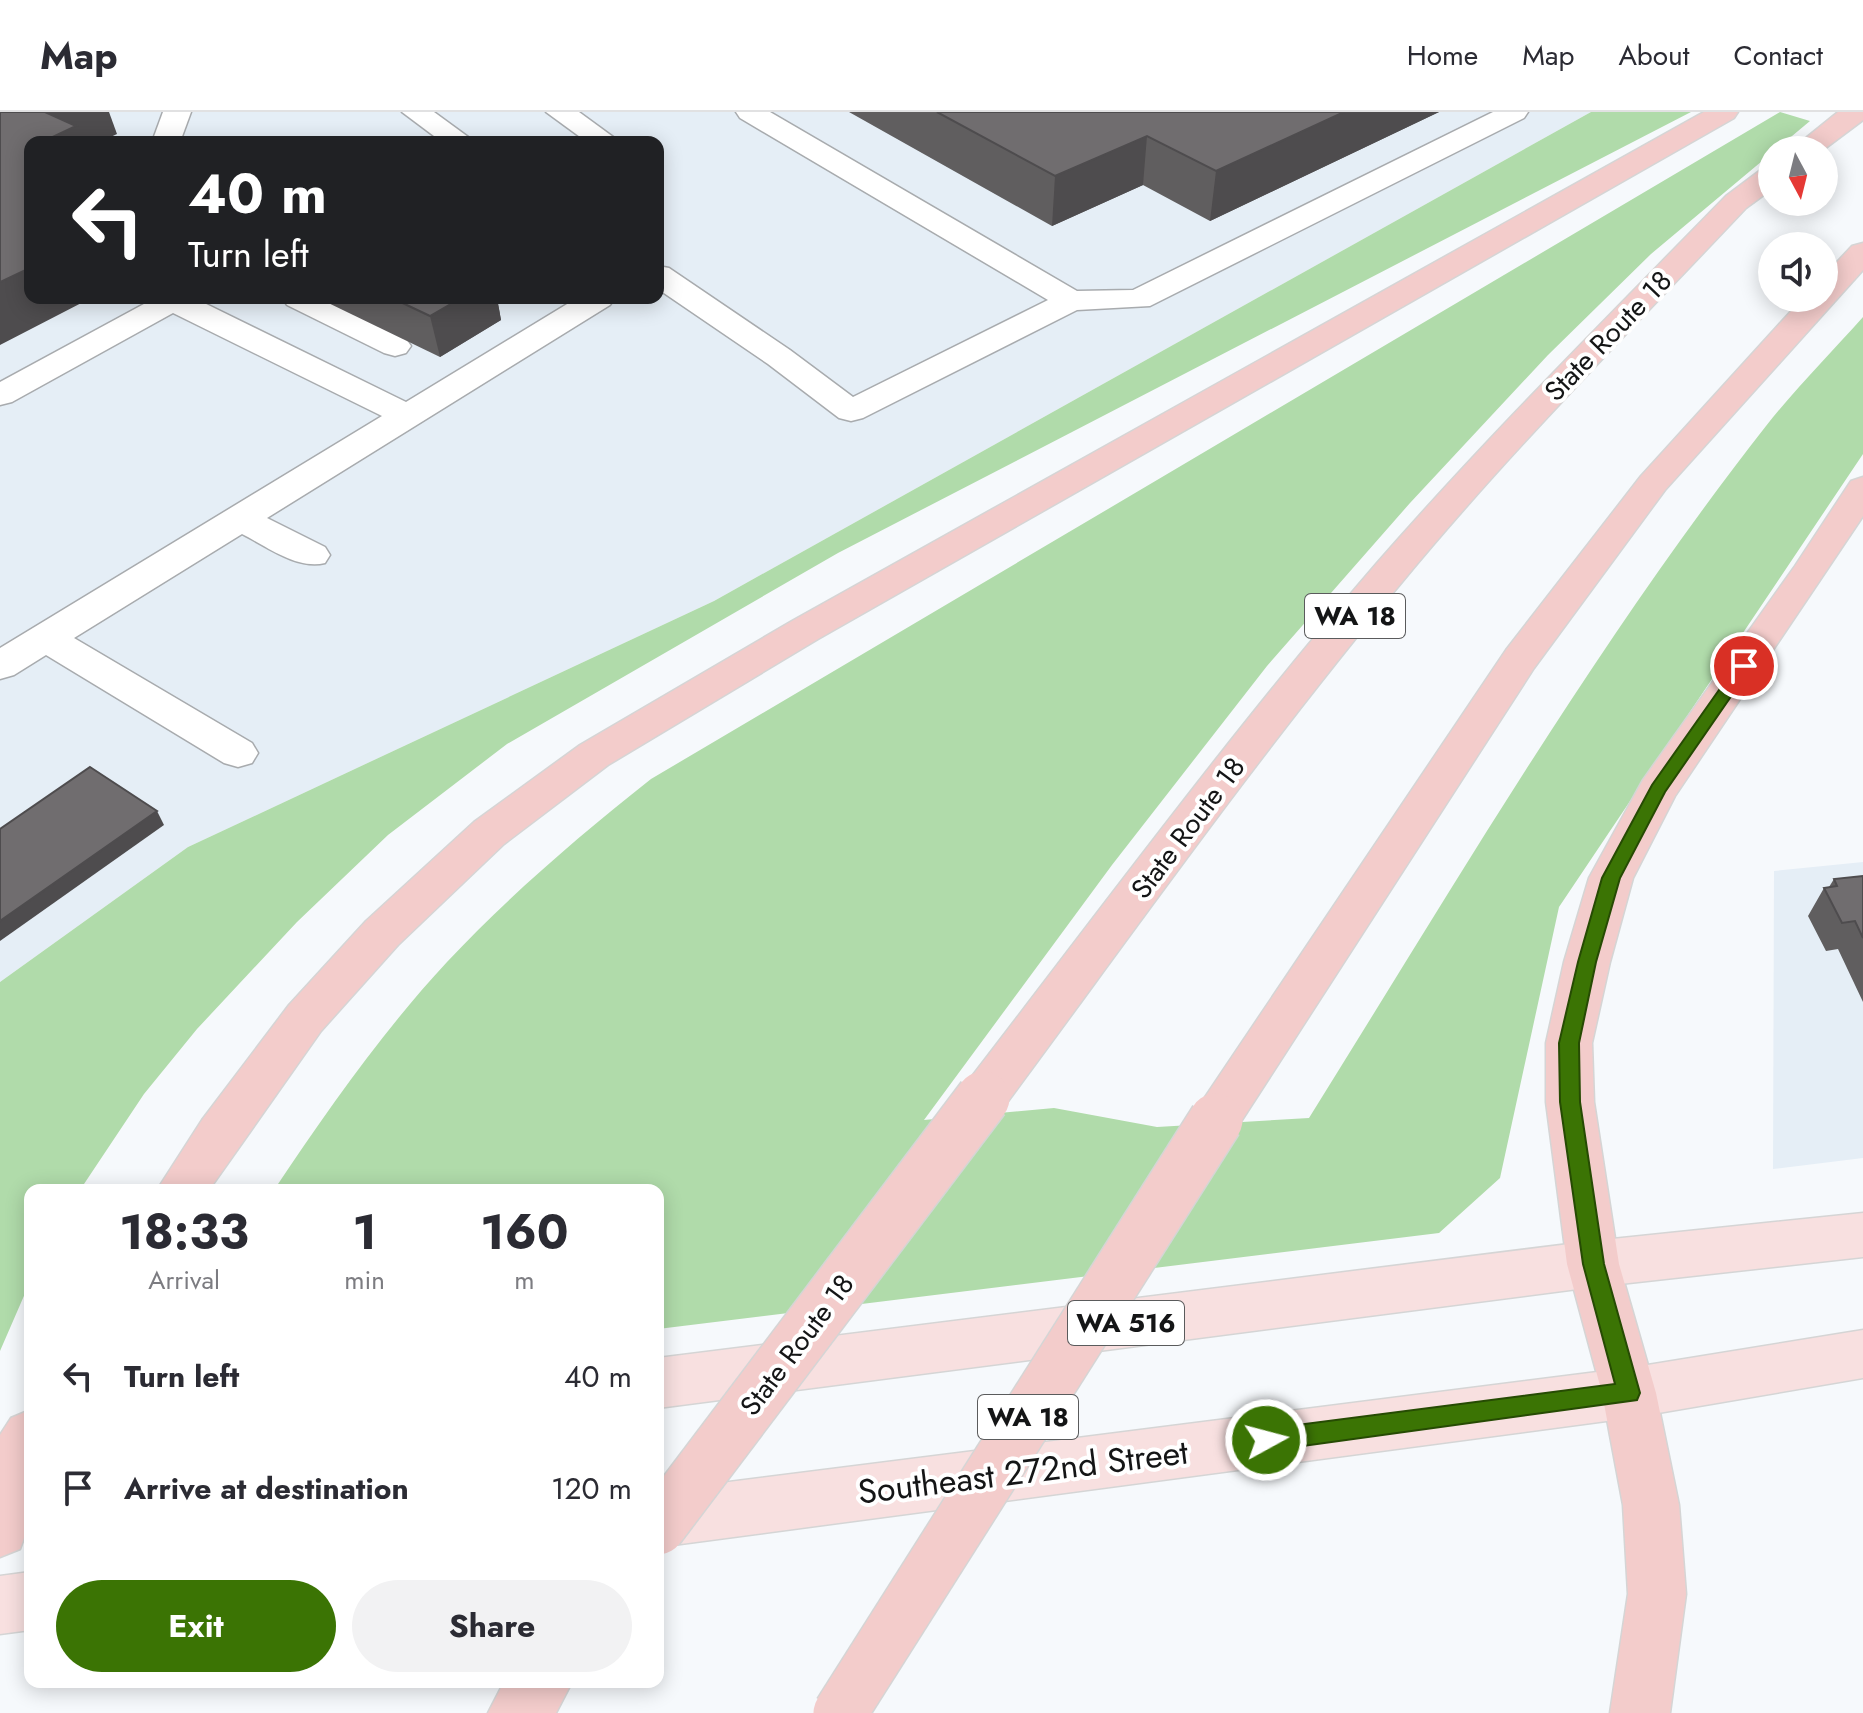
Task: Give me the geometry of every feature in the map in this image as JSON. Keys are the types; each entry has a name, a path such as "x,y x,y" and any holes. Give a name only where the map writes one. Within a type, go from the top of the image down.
{"highway":[{"path":"186,1184 305,1018 382,933 489,833 594,755 805,630 1348,327 1724,112"},
{"path":"1824,136 1856,112"},
{"name":"State Route 18","path":"664,1520 1234,768 1390,572 1536,412 1725,213 1758,186"},
{"name":"WA 18","path":"1838,279 1863,252"},
{"name":"WA 18","path":"840,1713 1216,1120 1520,659 1653,483 1808,312"},
{"path":"1640,1713 1657,1594 1651,1505 1629,1393 1593,1264 1570,1102 1569,1043 1587,962 1611,878 1658,790 1808,574 1863,488"},
{"path":"0,1529 18,1458"},
{"path":"518,1713 537,1688"}],"main road":[{"name":"WA 516","path":"664,1382 1593,1264 1863,1235"},
{"name":"Southeast 272nd Street","path":"664,1518 1629,1393 1863,1354"},
{"path":"0,1605 24,1602"}],"lane":[{"path":"168,136 177,112"},
{"path":"416,112 452,136"},
{"path":"560,112 597,136"},
{"path":"750,112 1071,301"},
{"path":"664,279 779,357 851,411 1071,301 1139,299 1514,112"},
{"path":"0,395 168,304"},
{"path":"183,304 408,416"},
{"path":"312,304 400,343 335,380"},
{"path":"0,666 589,304"},
{"path":"241,519 312,555"},
{"path":"46,638 238,753"}],"shaded area":[{"path":"0,112 1591,112 714,601 188,847 0,982"},
{"path":"1863,862 1863,1158 1773,1169 1774,871"}],"green space":[{"path":"1591,112 1691,112 838,553 507,744 388,835 297,922 197,1029 144,1094 84,1184 24,1184 24,1296 0,1351 0,982 188,847 714,601"},
{"path":"1780,112 1810,121 1792,136 1758,136 1758,164 1651,254 1548,355 1410,503 1267,666 1112,865 924,1120 1054,1108 1157,1127 1309,1118 1528,766 1643,593 1766,426 1863,317 1863,454 1559,907 1500,1178 1439,1233 664,1328 664,1184 278,1184 356,1073 447,962 495,913 651,779"}],"building":[{"path":"0,112 45,112 76,126 55,136 24,136 24,271 0,282"},
{"path":"937,112 1344,112 1216,171 1147,136 1055,176"},
{"path":"405,304 451,304 430,316"},
{"path":"90,767 157,811 0,921 0,829"},
{"path":"1863,876 1863,938 1855,921 1842,923 1824,888 1837,886 1834,879"}],"route":[{"path":"1266,1440 1629,1393 1593,1264 1570,1102 1569,1043 1587,962 1611,878 1658,790 1744,666"}]}
